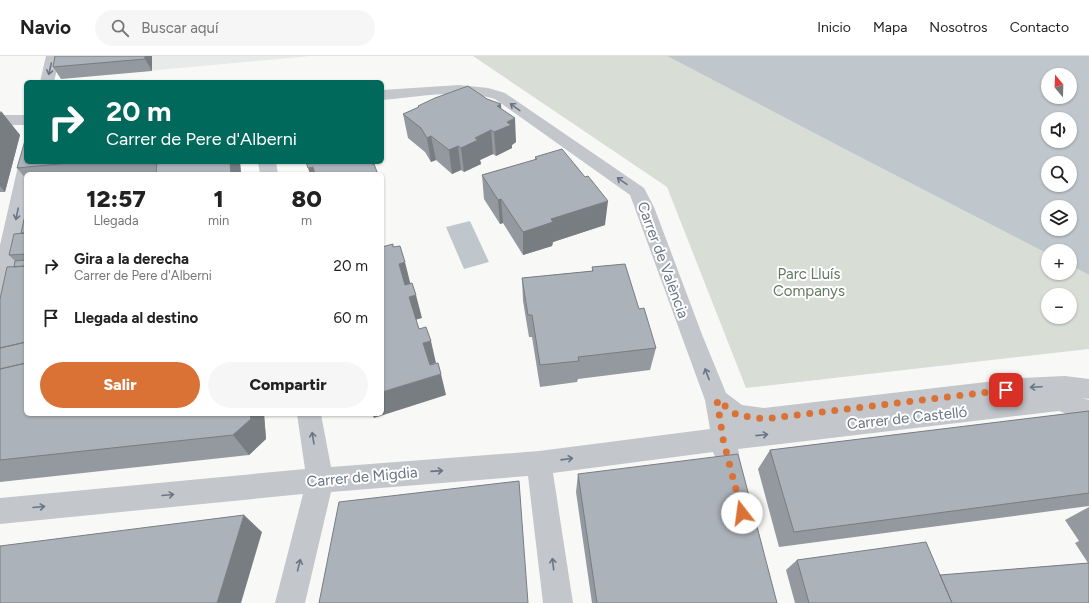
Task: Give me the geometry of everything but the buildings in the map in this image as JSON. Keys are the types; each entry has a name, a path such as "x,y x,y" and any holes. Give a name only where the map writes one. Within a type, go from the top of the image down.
{"street":[{"path":"47,80 53,56"},
{"name":"Carrer de València","path":"384,95 470,90 491,92 500,96 638,192 646,207 676,294 717,400 723,439 733,476"},
{"path":"0,120 24,120"},
{"path":"0,289 24,180"},
{"path":"717,400 737,415 764,419 1021,388 1065,386 1089,389"},
{"name":"Carrer de Castelló","path":"723,439 1059,401 1089,411"},
{"path":"290,603 320,480 309,416"},
{"name":"Carrer de Migdia","path":"0,511 320,480 540,463 723,439"},
{"path":"540,463 558,603"}],"shaded area":[{"path":"66,56 311,56 61,79"},
{"path":"667,56 1089,56 1089,275 1077,269 1077,244 1041,244 1041,250"},
{"path":"470,221 489,262 464,269 446,227"}],"green space":[{"name":"Parc Lluís Companys","path":"473,56 667,56 1041,250 1041,280 1077,280 1077,269 1089,275 1089,349 746,388 667,187"}],"route":[{"path":"742,513 723,439 717,400 737,415 764,419 1006,390"}]}
